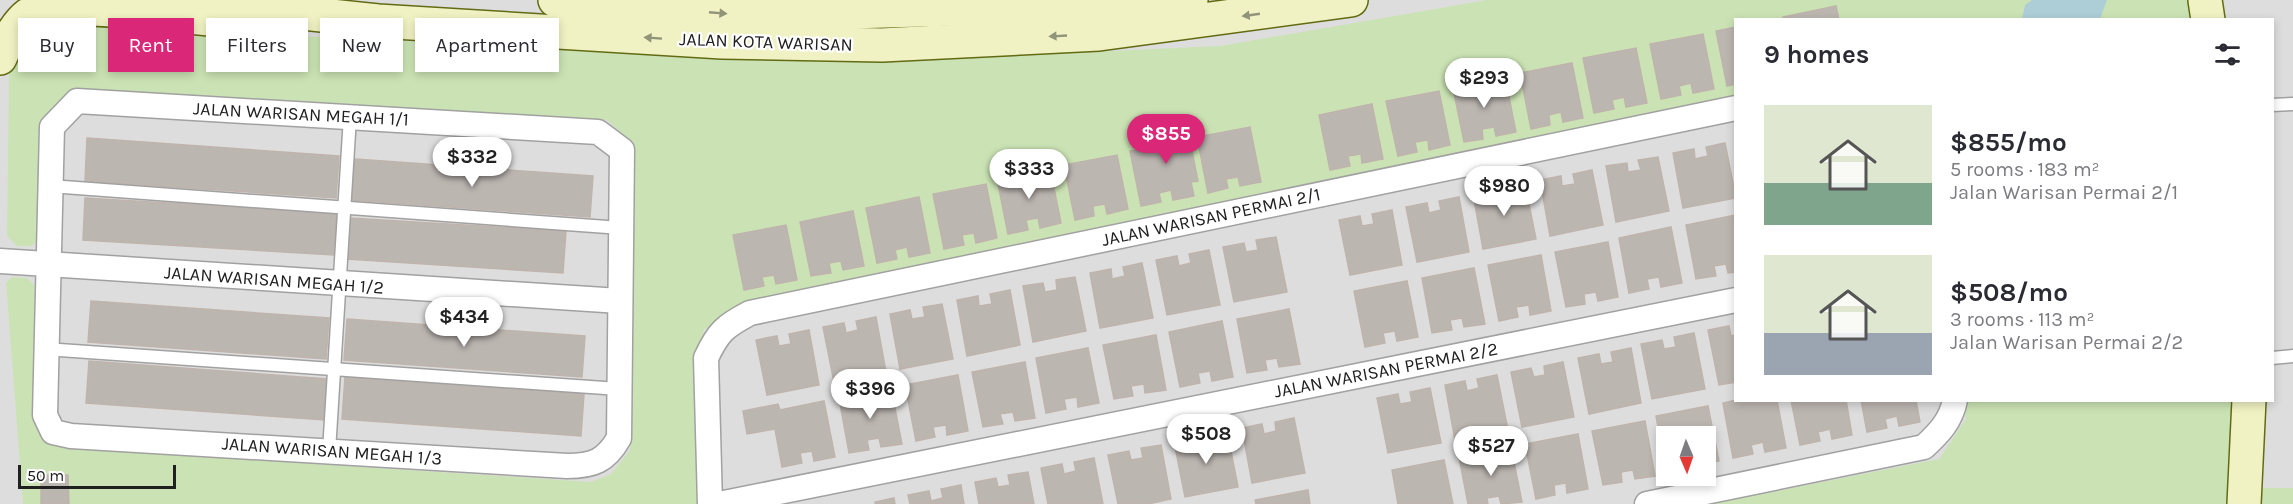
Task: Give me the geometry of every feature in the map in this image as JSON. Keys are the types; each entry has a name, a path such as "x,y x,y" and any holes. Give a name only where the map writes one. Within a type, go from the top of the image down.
{"street":[{"name":"JALAN KOTA WARISAN","path":"181,0 350,18"},
{"name":"JALAN KOTA WARISAN","path":"555,0 742,15 1173,3 1191,0"},
{"name":"JALAN KOTA WARISAN","path":"403,23 722,42 882,45 1099,33 1351,0"},
{"path":"2205,0 2208,18"},
{"path":"0,58 27,16 41,9 67,7 263,24 320,23"},
{"name":"JALAN WARISAN MEGAH 1/1","path":"50,186 52,127 77,101 598,132 622,150 621,228"},
{"name":"JALAN WARISAN PERMAI 2/1","path":"710,504 706,358 716,337 728,324 750,314 1734,108"},
{"path":"45,349 50,186"},
{"path":"619,389 621,228"},
{"name":"JALAN WARISAN MEGAH 1/2","path":"0,261 339,285 620,301"},
{"name":"JALAN WARISAN PERMAI 2/2","path":"719,504 1734,300"},
{"name":"JALAN WARISAN MEGAH 1/3","path":"45,349 45,415 53,432 71,436 589,466 600,462 612,451 619,438 619,389"},
{"path":"1647,504 1924,447 1942,430 1953,413 1955,402"},
{"path":"2244,504 2249,402"}],"lane":[{"path":"2274,105 2293,104"},
{"path":"329,451 350,117"},
{"path":"50,186 621,228"},
{"path":"45,349 334,371 619,389"},
{"path":"2274,358 2293,356"}],"shaded area":[{"path":"0,0 2293,0 2293,504 0,504"}],"green space":[{"path":"1487,0 2188,0 2193,18 1734,18 1734,96 735,306 704,330 697,358 698,504 23,504 6,282 13,277 27,278 34,285 36,426 48,442 69,448 591,482 611,474 630,450 635,181 631,142 607,120 75,91 45,123 40,239 31,246 17,246 7,236 9,73 18,58 18,72 96,72 96,26 108,26 108,72 194,72 194,31 206,31 206,72 308,72 308,36 320,37 320,72 403,72 403,41 415,42 415,72 559,72 559,49 728,57 912,60 1220,46"},
{"path":"1962,402 2242,402 2237,484 2225,504 1711,504 1939,459 1966,419"},
{"path":"2259,488 2293,488 2293,504 2260,504"}],"water":[{"path":"2032,0 2107,0 2100,18 2022,18 2025,5"}],"building":[{"path":"1836,6 1839,18 1783,18"},
{"path":"1734,27 1734,84 1727,86 1716,31"},
{"path":"1703,34 1714,89 1693,93 1691,83 1679,86 1681,95 1661,99 1650,44"},
{"path":"1636,48 1647,103 1626,107 1624,97 1612,100 1614,109 1594,113 1583,58"},
{"path":"1572,63 1583,118 1563,122 1561,112 1549,115 1550,125 1531,129 1520,73"},
{"path":"1505,77 1516,132 1496,136 1494,127 1482,129 1483,139 1464,142 1453,88"},
{"path":"1439,91 1450,145 1429,150 1428,140 1415,142 1417,152 1398,156 1386,101"},
{"path":"1372,104 1383,159 1362,163 1361,154 1348,156 1350,166 1330,170 1319,115"},
{"path":"1186,121 1198,181 1191,182 1194,196 1173,200 1171,190 1159,193 1161,202 1141,206 1130,151 1158,146 1154,128"},
{"path":"1250,127 1261,182 1240,186 1238,177 1226,179 1228,188 1208,193 1197,137"},
{"path":"87,138 339,156 336,198 85,181"},
{"path":"1725,143 1734,198 1683,208 1673,153 1694,149 1695,159 1708,156 1706,147"},
{"path":"1117,155 1128,209 1107,214 1105,204 1093,206 1094,216 1075,220 1064,165"},
{"path":"1658,157 1669,211 1616,222 1606,166 1627,163 1628,172 1641,170 1638,160"},
{"path":"355,159 593,176 590,217 352,200"},
{"path":"1050,168 1061,223 1040,228 1038,218 1026,220 1028,230 1008,234 997,179"},
{"path":"1592,170 1603,225 1550,236 1540,180 1561,176 1562,186 1575,184 1573,174"},
{"path":"986,184 997,238 976,243 974,233 962,235 964,245 944,249 933,194"},
{"path":"1525,184 1536,239 1483,249 1473,194 1493,190 1495,199 1508,197 1505,187"},
{"path":"919,197 930,253 909,257 907,247 895,250 897,259 877,263 866,208"},
{"path":"1459,197 1469,252 1417,262 1406,207 1427,203 1429,213 1441,210 1439,201"},
{"path":"85,198 336,213 334,255 83,240"},
{"path":"1392,210 1402,265 1350,275 1339,220 1360,216 1362,226 1374,224 1372,214"},
{"path":"853,211 864,266 843,270 841,261 829,263 831,273 811,276 800,222"},
{"path":"1734,215 1734,272 1728,273 1726,264 1714,266 1716,276 1696,279 1686,225"},
{"path":"350,218 566,231 563,273 347,259"},
{"path":"786,225 797,280 776,284 774,275 762,277 764,286 744,290 733,235"},
{"path":"1671,227 1682,283 1661,287 1659,277 1647,279 1649,289 1629,293 1619,238"},
{"path":"1276,237 1287,292 1234,302 1223,247 1244,243 1246,252 1258,250 1256,240"},
{"path":"1608,242 1618,297 1598,301 1596,292 1584,294 1585,304 1566,307 1555,252"},
{"path":"1209,250 1220,305 1167,315 1156,260 1177,256 1179,266 1191,263 1189,254"},
{"path":"1541,255 1551,311 1530,315 1529,305 1516,307 1518,317 1499,321 1488,265"},
{"path":"1142,263 1153,318 1100,328 1090,273 1111,269 1112,279 1125,276 1123,267"},
{"path":"1474,268 1485,324 1464,327 1462,318 1450,320 1452,330 1432,333 1422,278"},
{"path":"1075,277 1086,331 1033,342 1023,286 1043,283 1045,292 1057,290 1056,280"},
{"path":"1407,281 1418,337 1397,341 1395,331 1383,333 1385,343 1365,347 1354,291"},
{"path":"1010,290 1020,345 967,356 957,300 978,296 979,306 992,304 990,294"},
{"path":"91,301 329,318 326,359 88,342"},
{"path":"942,304 953,359 900,369 890,314 910,310 912,319 925,317 923,307"},
{"path":"1289,309 1300,364 1279,367 1277,358 1265,360 1267,370 1247,373 1237,319"},
{"path":"876,317 886,372 834,382 823,327 844,323 846,333 858,330 856,321"},
{"path":"347,319 585,336 582,377 344,360"},
{"path":"1222,321 1233,377 1212,381 1210,371 1198,373 1200,383 1180,387 1169,332"},
{"path":"1729,326 1731,336 1734,335 1734,382 1719,385 1708,330"},
{"path":"809,330 819,385 767,395 756,340 777,336 779,346 791,344 789,334"},
{"path":"1694,333 1705,389 1652,399 1641,344 1662,340 1664,349 1676,347 1674,337"},
{"path":"1156,335 1166,390 1145,393 1144,384 1131,386 1133,396 1114,399 1103,345"},
{"path":"1088,348 1099,403 1078,407 1077,397 1064,399 1066,409 1046,413 1036,358"},
{"path":"1631,348 1641,403 1589,414 1578,358 1599,354 1601,364 1613,362 1611,352"},
{"path":"89,361 328,379 325,420 86,403"},
{"path":"1025,362 1035,418 1015,421 1013,412 1000,414 1003,424 983,427 972,372"},
{"path":"1563,362 1574,417 1522,427 1511,372 1531,368 1534,377 1545,375 1544,366"},
{"path":"958,375 968,431 947,435 946,425 933,427 935,437 916,441 905,385"},
{"path":"1497,375 1508,430 1455,440 1445,385 1465,381 1467,391 1479,388 1477,379"},
{"path":"345,377 584,394 581,436 342,419"},
{"path":"891,388 902,444 881,447 879,438 867,440 869,450 849,453 839,398"},
{"path":"1430,388 1441,443 1388,453 1377,398 1398,394 1400,404 1412,402 1410,392"},
{"path":"1734,400 1777,402 1786,448 1765,452 1763,442 1751,445 1753,454 1733,458 1723,403"},
{"path":"824,401 835,457 814,461 812,451 800,453 802,463 782,467 775,429 747,434 743,411 778,404 780,410"},
{"path":"1791,402 1846,402 1852,435 1832,439 1830,429 1818,432 1820,441 1800,445"},
{"path":"1861,402 1916,402 1920,422 1899,426 1897,416 1885,419 1887,428 1867,432"},
{"path":"1708,406 1712,426 1658,426 1656,416"},
{"path":"1294,418 1305,473 1252,483 1242,428 1262,424 1264,434 1276,431 1275,422"},
{"path":"1645,421 1655,476 1635,479 1633,470 1621,472 1622,482 1603,485 1592,431"},
{"path":"1227,431 1238,487 1185,497 1174,442 1195,437 1197,447 1209,445 1208,435"},
{"path":"1578,434 1588,489 1567,493 1566,483 1554,485 1555,495 1536,499 1525,444"},
{"path":"1161,445 1171,499 1148,504 1118,504 1108,455 1129,451 1131,460 1143,458 1141,448"},
{"path":"1716,446 1719,461 1716,462"},
{"path":"1511,447 1522,502 1501,504 1499,496 1487,498 1488,504 1468,504 1459,457"},
{"path":"1094,458 1103,504 1048,504 1041,468 1062,464 1064,474 1076,471 1074,462"},
{"path":"1444,460 1453,504 1398,504 1392,470"},
{"path":"1028,472 1034,504 979,504 975,482 996,478 998,487 1010,485 1008,475"},
{"path":"41,475 68,475 69,504 41,504"},
{"path":"961,485 964,504 910,504 908,495 929,491 931,501 943,498 941,489"},
{"path":"1308,490 1310,504 1256,504 1255,500"},
{"path":"894,498 895,504 875,504 875,502"}]}
